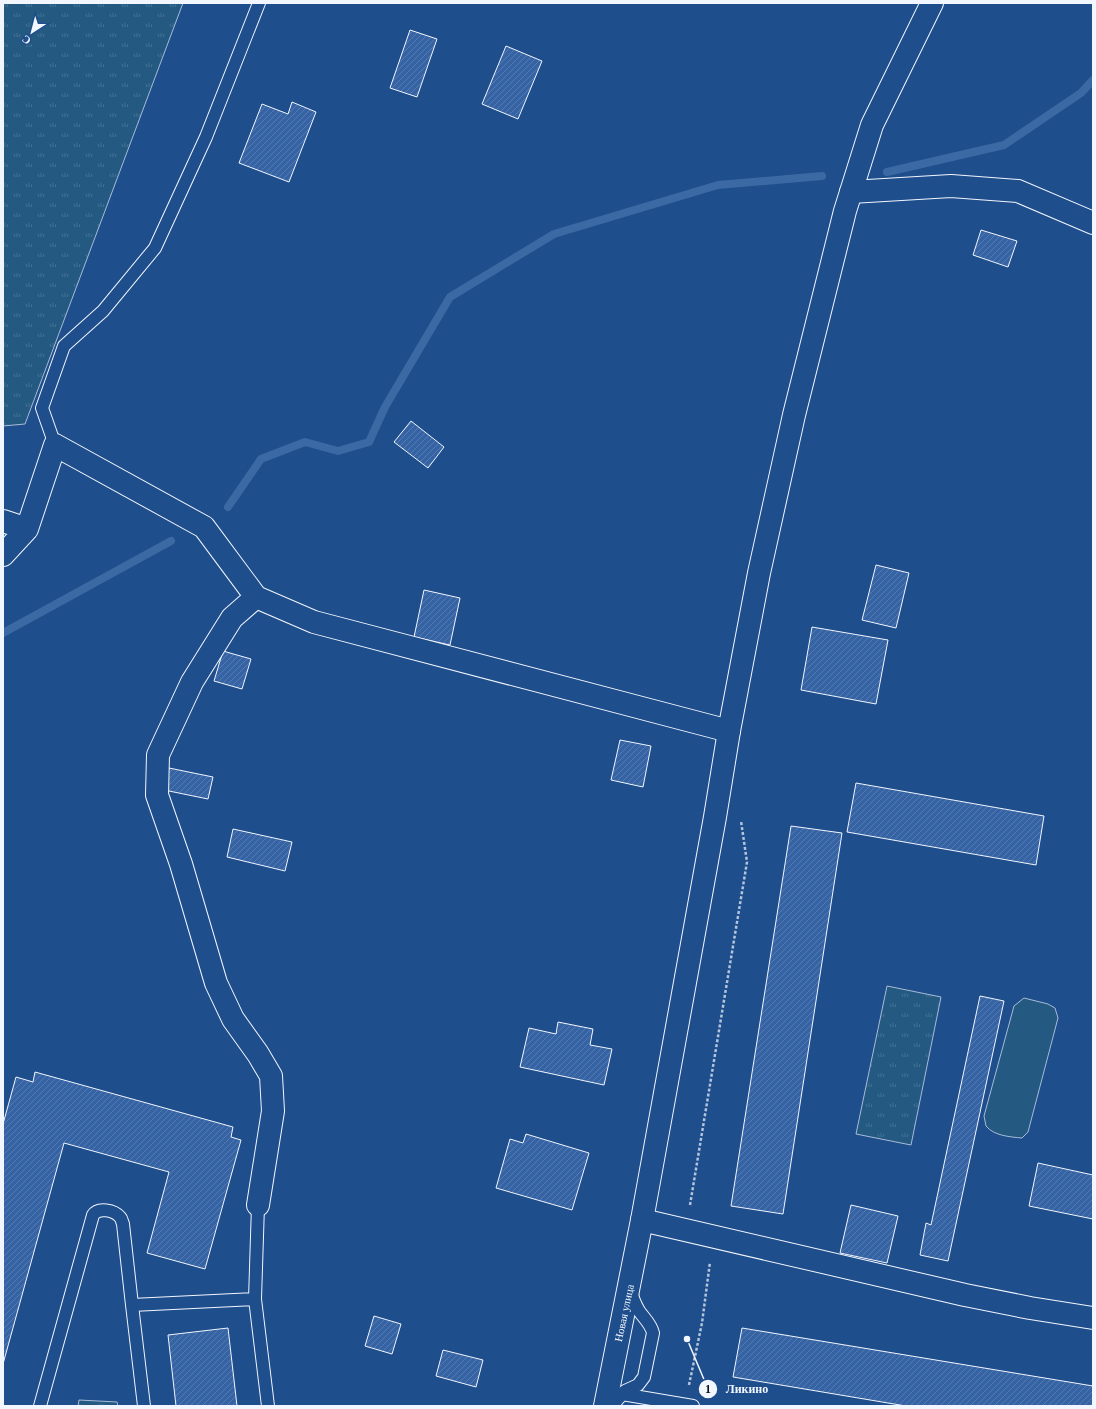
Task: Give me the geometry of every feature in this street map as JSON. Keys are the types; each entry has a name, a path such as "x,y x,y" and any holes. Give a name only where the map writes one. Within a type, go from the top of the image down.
{"street":[{"name":"Новая улица","path":"605,1406 630,1286 715,817 729,731 759,572 792,422 851,192 872,125 932,3"},
{"path":"851,192 951,186 1018,191 1093,223"},
{"path":"3,555 27,529 55,445 204,527 256,597 314,622 729,731"},
{"path":"3,520 27,529"},
{"path":"256,597 232,618 192,682 158,755 157,795 181,864 216,983 233,1019 258,1054 271,1076 273,1111 258,1205"},
{"path":"642,1220 965,1295 1030,1308 1093,1318"}],"lane":[{"path":"55,445 42,408 64,346 103,311 155,248 206,137 259,3"},
{"path":"258,1205 255,1299 268,1406"},
{"path":"40,1406 93,1215 96,1211 100,1210 114,1213 120,1217 123,1224 144,1406"},
{"path":"612,1406 625,1391 638,1385 644,1377 653,1333 652,1327 640,1311 633,1298 630,1286"},
{"path":"132,1305 255,1299"},
{"path":"622,1394 689,1405"}],"path":[{"path":"688,1212 747,862 740,816"},
{"path":"689,1405 709,1272 710,1260 708,1256"}],"green space":[{"path":"3,3 183,3 25,424 3,426"},
{"path":"887,986 941,997 911,1145 856,1134"},
{"path":"1024,998 1048,1004 1055,1008 1058,1018 1028,1132 1022,1138 993,1132 986,1126 984,1116 1014,1006"},
{"path":"79,1400 117,1402 118,1406 78,1406"}],"building":[{"path":"410,30 437,39 417,97 390,88"},
{"path":"506,46 542,61 518,119 482,104"},
{"path":"292,102 316,112 289,182 239,163 262,104 288,114"},
{"path":"981,230 1017,241 1008,267 973,255"},
{"path":"411,421 444,447 428,468 394,442"},
{"path":"876,565 909,573 896,628 862,620"},
{"path":"424,590 460,598 450,645 414,637"},
{"path":"812,627 888,640 876,704 801,690"},
{"path":"223,651 251,659 242,689 214,681"},
{"path":"620,740 651,746 643,787 611,780"},
{"path":"169,768 213,777 208,799 164,790"},
{"path":"856,783 1044,816 1036,865 847,832"},
{"path":"791,826 842,833 783,1214 731,1206"},
{"path":"233,829 292,842 285,871 227,857"},
{"path":"980,996 1004,1001 948,1261 920,1255 926,1223 931,1225"},
{"path":"558,1022 593,1029 590,1045 612,1049 604,1085 520,1067 529,1028 556,1034"},
{"path":"35,1072 233,1127 231,1137 241,1140 205,1269 147,1253 169,1172 64,1143 3,1364 3,1124 16,1077 33,1082"},
{"path":"526,1134 589,1153 572,1210 496,1188 510,1139 523,1143"},
{"path":"1038,1163 1093,1175 1093,1219 1029,1206"},
{"path":"851,1205 898,1216 887,1263 840,1253"},
{"path":"374,1316 401,1324 392,1354 365,1346"},
{"path":"228,1328 237,1406 176,1406 168,1335"},
{"path":"742,1328 1093,1386 1093,1406 906,1406 733,1377"},
{"path":"443,1350 483,1360 476,1387 436,1376"}],"waterway":[{"path":"887,172 1004,145 1081,93 1093,80"},
{"path":"228,507 261,459 305,442 338,451 369,442 385,407 450,297 554,234 718,185 822,176"},
{"path":"3,633 171,541"}],"place":[{"name":"Ликино","path":"687,1339"}]}
